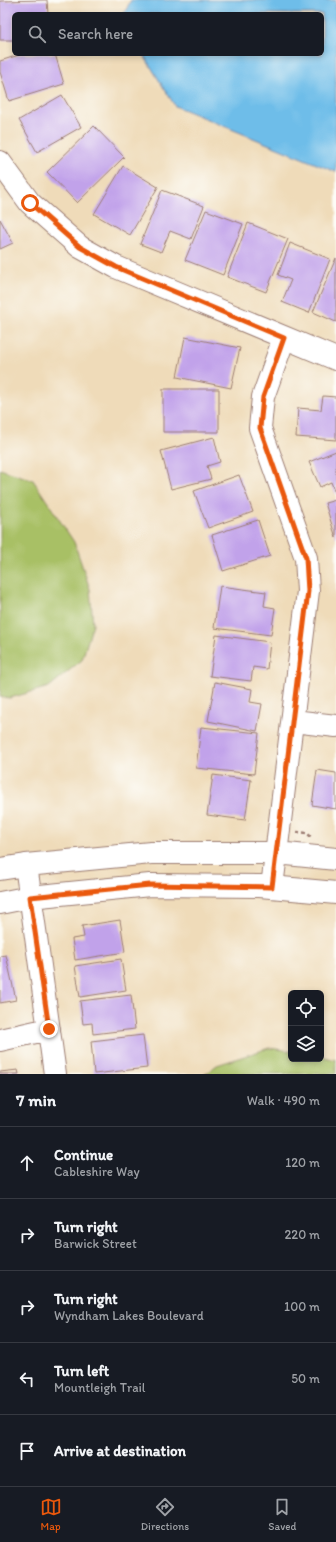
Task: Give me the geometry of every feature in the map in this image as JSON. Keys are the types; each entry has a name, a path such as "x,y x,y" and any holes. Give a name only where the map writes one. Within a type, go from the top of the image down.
{"street":[{"path":"0,162 30,203 80,247 116,267 336,359"},
{"path":"272,887 308,591 306,558 260,428 263,397 284,338"},
{"path":"293,721 336,726"},
{"path":"0,869 26,864 151,853 276,853 336,859"},
{"path":"26,864 55,1074"},
{"path":"0,903 30,897 150,885 272,887 336,893"},
{"path":"0,1040 49,1029"}],"path":[{"path":"302,833 307,833"}],"green space":[{"path":"0,469 33,480 74,542 90,589 93,624 82,660 49,687 10,698 0,697"},
{"path":"269,1048 288,1051 288,1062 324,1062 324,1057 336,1060 336,1074 205,1074 217,1065"}],"water":[{"path":"131,0 336,0 336,172 175,106 144,56 324,56 324,12 125,12"}],"building":[{"path":"47,0 48,12 12,12 12,40 0,40 0,1"},
{"path":"16,56 56,56 64,84 9,101 0,72 0,61"},
{"path":"62,95 81,127 37,152 19,120"},
{"path":"94,126 124,157 77,203 47,172"},
{"path":"123,166 158,187 130,235 94,214"},
{"path":"162,190 204,206 191,239 170,231 161,252 140,244"},
{"path":"206,210 243,224 223,275 185,260"},
{"path":"0,219 13,243 0,249"},
{"path":"248,223 288,239 266,292 227,277"},
{"path":"290,243 330,259 309,313 282,302 291,280 278,275"},
{"path":"336,258 336,322 313,312"},
{"path":"185,337 240,348 231,388 177,377"},
{"path":"163,389 219,389 219,432 163,432"},
{"path":"323,396 336,397 336,440 296,437 298,408 321,410"},
{"path":"214,437 220,462 207,466 211,479 171,489 161,451"},
{"path":"336,451 336,495 331,482 320,487 309,462"},
{"path":"239,475 253,512 208,528 194,491"},
{"path":"336,500 336,538 325,503"},
{"path":"258,520 270,556 223,571 212,535"},
{"path":"220,586 266,592 264,606 275,608 271,635 214,628"},
{"path":"216,635 270,642 267,669 253,667 251,681 210,676"},
{"path":"215,682 252,689 250,702 262,704 257,731 208,721"},
{"path":"201,727 259,733 254,774 196,768"},
{"path":"317,770 336,773 336,809 312,805"},
{"path":"213,775 251,780 245,820 207,815"},
{"path":"120,920 125,952 75,960 72,939 84,937 82,926"},
{"path":"6,955 16,1000 0,1003 0,956"},
{"path":"121,959 126,990 80,997 75,966"},
{"path":"131,995 135,1029 93,1034 92,1023 83,1024 80,1001"},
{"path":"143,1035 147,1068 94,1074 91,1041"},
{"path":"18,1070 19,1074 0,1074 0,1072"}],"route":[{"path":"30,203 80,247 116,267 284,338 263,397 260,428 306,558 308,591 272,887 150,885 30,897 49,1029"}]}
